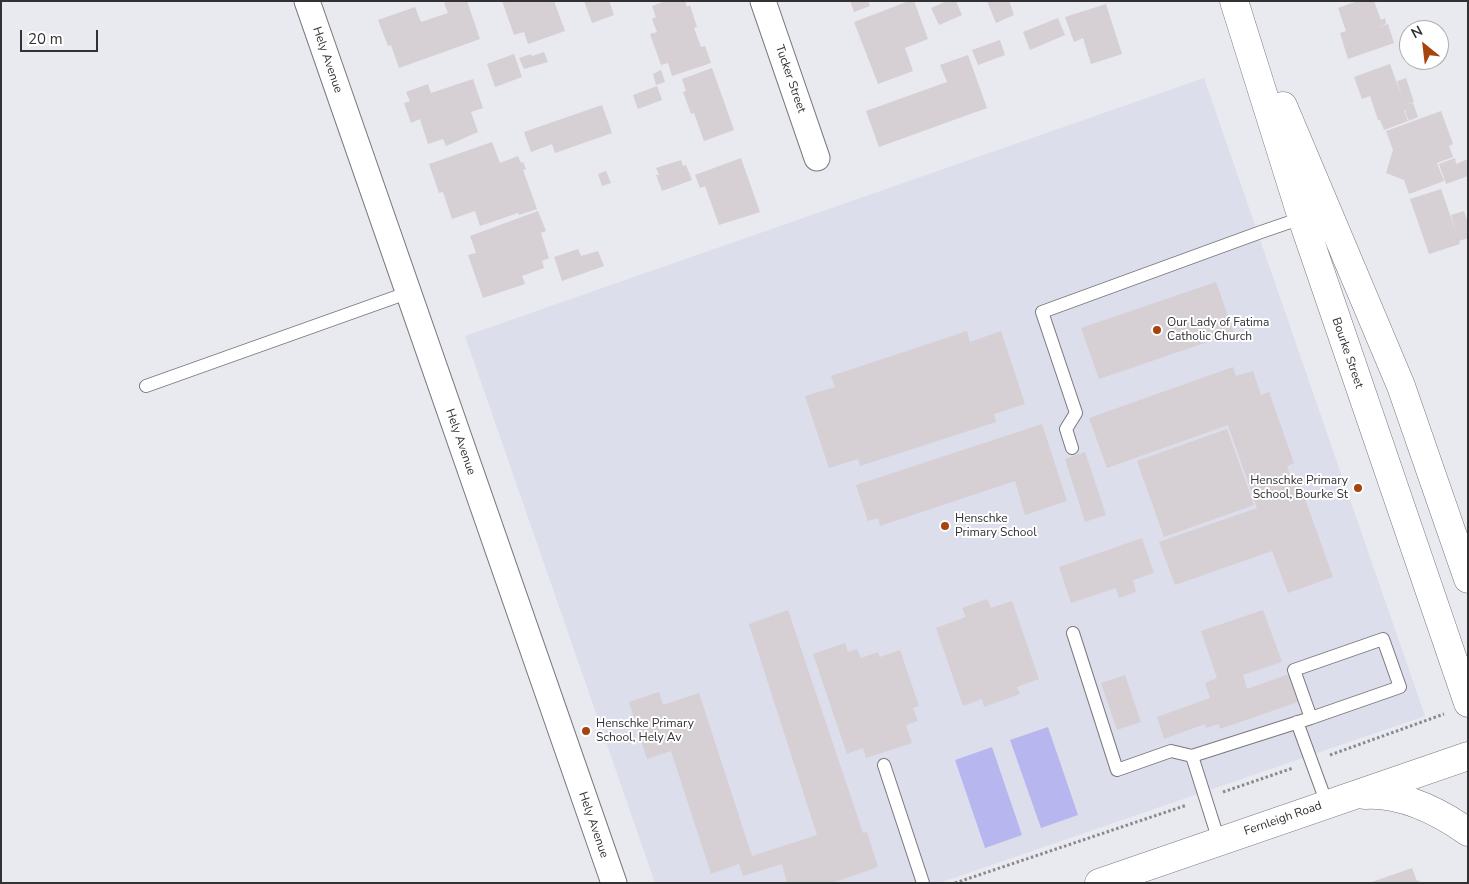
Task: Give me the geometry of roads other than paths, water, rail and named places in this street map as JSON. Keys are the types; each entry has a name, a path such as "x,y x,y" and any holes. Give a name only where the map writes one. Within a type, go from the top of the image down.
{"main road":[{"name":"Bourke Street","path":"1234,1 1302,218 1468,703"},
{"path":"1239,1 1401,386 1468,580"},
{"name":"Fernleigh Road","path":"1099,883 1468,756"},
{"path":"1339,800 1376,795 1400,798 1426,807 1468,832"}],"street":[{"name":"Hely Avenue","path":"307,1 614,883"},
{"name":"Tucker Street","path":"763,1 817,158"}],"lane":[{"path":"1072,448 1066,429 1076,413 1042,312 1302,218"},
{"path":"146,386 408,293"},
{"path":"1073,633 1117,770 1171,751 1192,756 1311,718 1400,687 1383,638 1294,670 1311,718"},
{"path":"1297,722 1339,800"},
{"path":"1192,756 1219,841"},
{"path":"884,765 923,883"}],"place":[{"name":"Our Lady of Fatima Catholic Church","path":"1157,330"},
{"name":"Henschke Primary School, Bourke St","path":"1358,488"},
{"name":"Henschke Primary School","path":"945,526"},
{"name":"Henschke Primary School, Hely Av","path":"586,731"}]}
